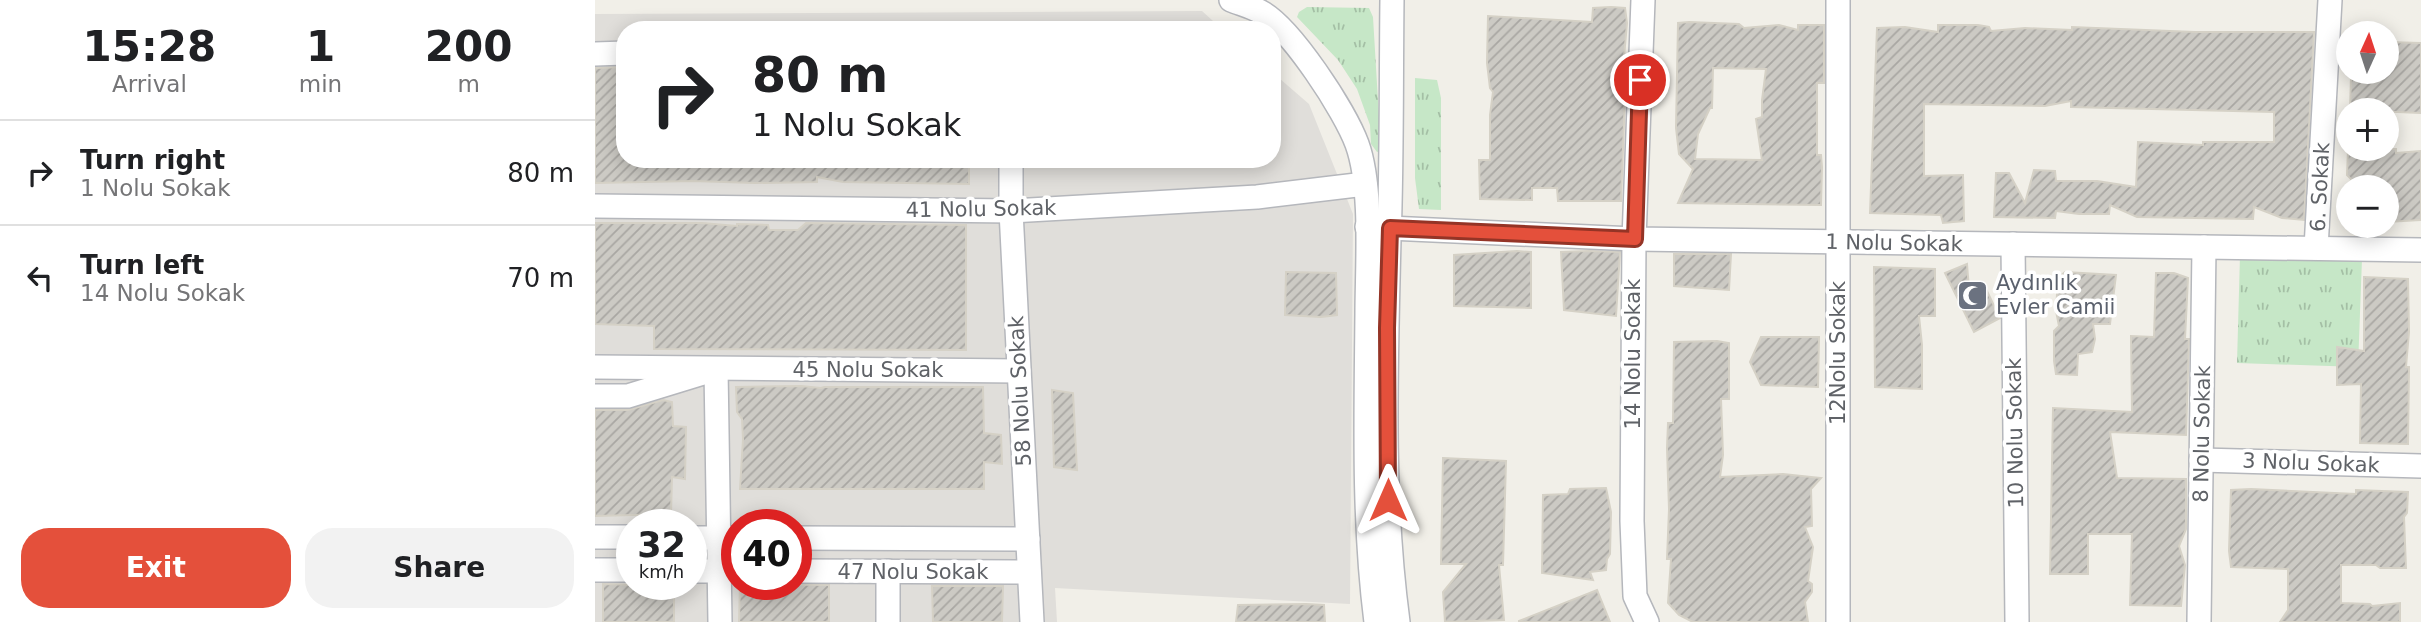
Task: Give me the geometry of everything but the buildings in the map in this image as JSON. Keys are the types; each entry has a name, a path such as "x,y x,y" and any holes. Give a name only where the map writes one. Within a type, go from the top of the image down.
{"street":[{"path":"1231,0 1263,13 1271,21"},
{"path":"1376,622 1369,566 1366,449 1375,235 1392,0"},
{"name":"14 Nolu Sokak","path":"1643,0 1635,239 1632,521 1635,596 1647,622"},
{"name":"12Nolu Sokak","path":"1838,0 1838,622"},
{"name":"6. Sokak","path":"2316,248 2330,0"},
{"path":"1281,30 1299,48 1334,101 1357,145 1365,184 1375,235 1387,328 1390,560 1398,622"},
{"path":"595,54 616,53"},
{"name":"58 Nolu Sokak","path":"1011,168 1032,622"},
{"name":"41 Nolu Sokak","path":"595,206 1011,211 1258,197 1365,184"},
{"name":"1 Nolu Sokak","path":"1375,235 2421,250"},
{"name":"10 Nolu Sokak","path":"2013,244 2017,622"},
{"name":"8 Nolu Sokak","path":"2199,622 2204,247"},
{"name":"45 Nolu Sokak","path":"595,367 1019,370"},
{"path":"716,369 726,509"},
{"name":"45 Nolu Sokak","path":"595,396 628,396 716,369"},
{"name":"3 Nolu Sokak","path":"2201,460 2421,466"},
{"path":"595,537 616,537"},
{"name":"47 Nolu Sokak","path":"812,538 1028,539"},
{"path":"595,570 616,570"},
{"name":"47 Nolu Sokak","path":"812,571 1029,572"},
{"path":"888,571 888,622"},
{"path":"720,622 723,600"}],"shaded area":[{"path":"1202,11 1213,21 616,21 616,168 1281,168 1281,80 1309,104 1353,214 1350,604 1055,588 1057,622 595,622 595,14"}],"green space":[{"path":"1307,7 1369,8 1373,17 1381,151 1377,152 1371,144 1370,125 1357,89 1338,60 1297,17 1299,12"},
{"path":"1415,78 1437,80 1441,98 1441,210 1419,209 1415,178"},
{"path":"2240,255 2362,259 2358,367 2237,363"}],"place":[{"name":"Aydınlık Evler Camii","path":"1973,295"}],"route":[{"path":"1388,500 1387,328 1390,228 1635,239 1640,80"}]}
